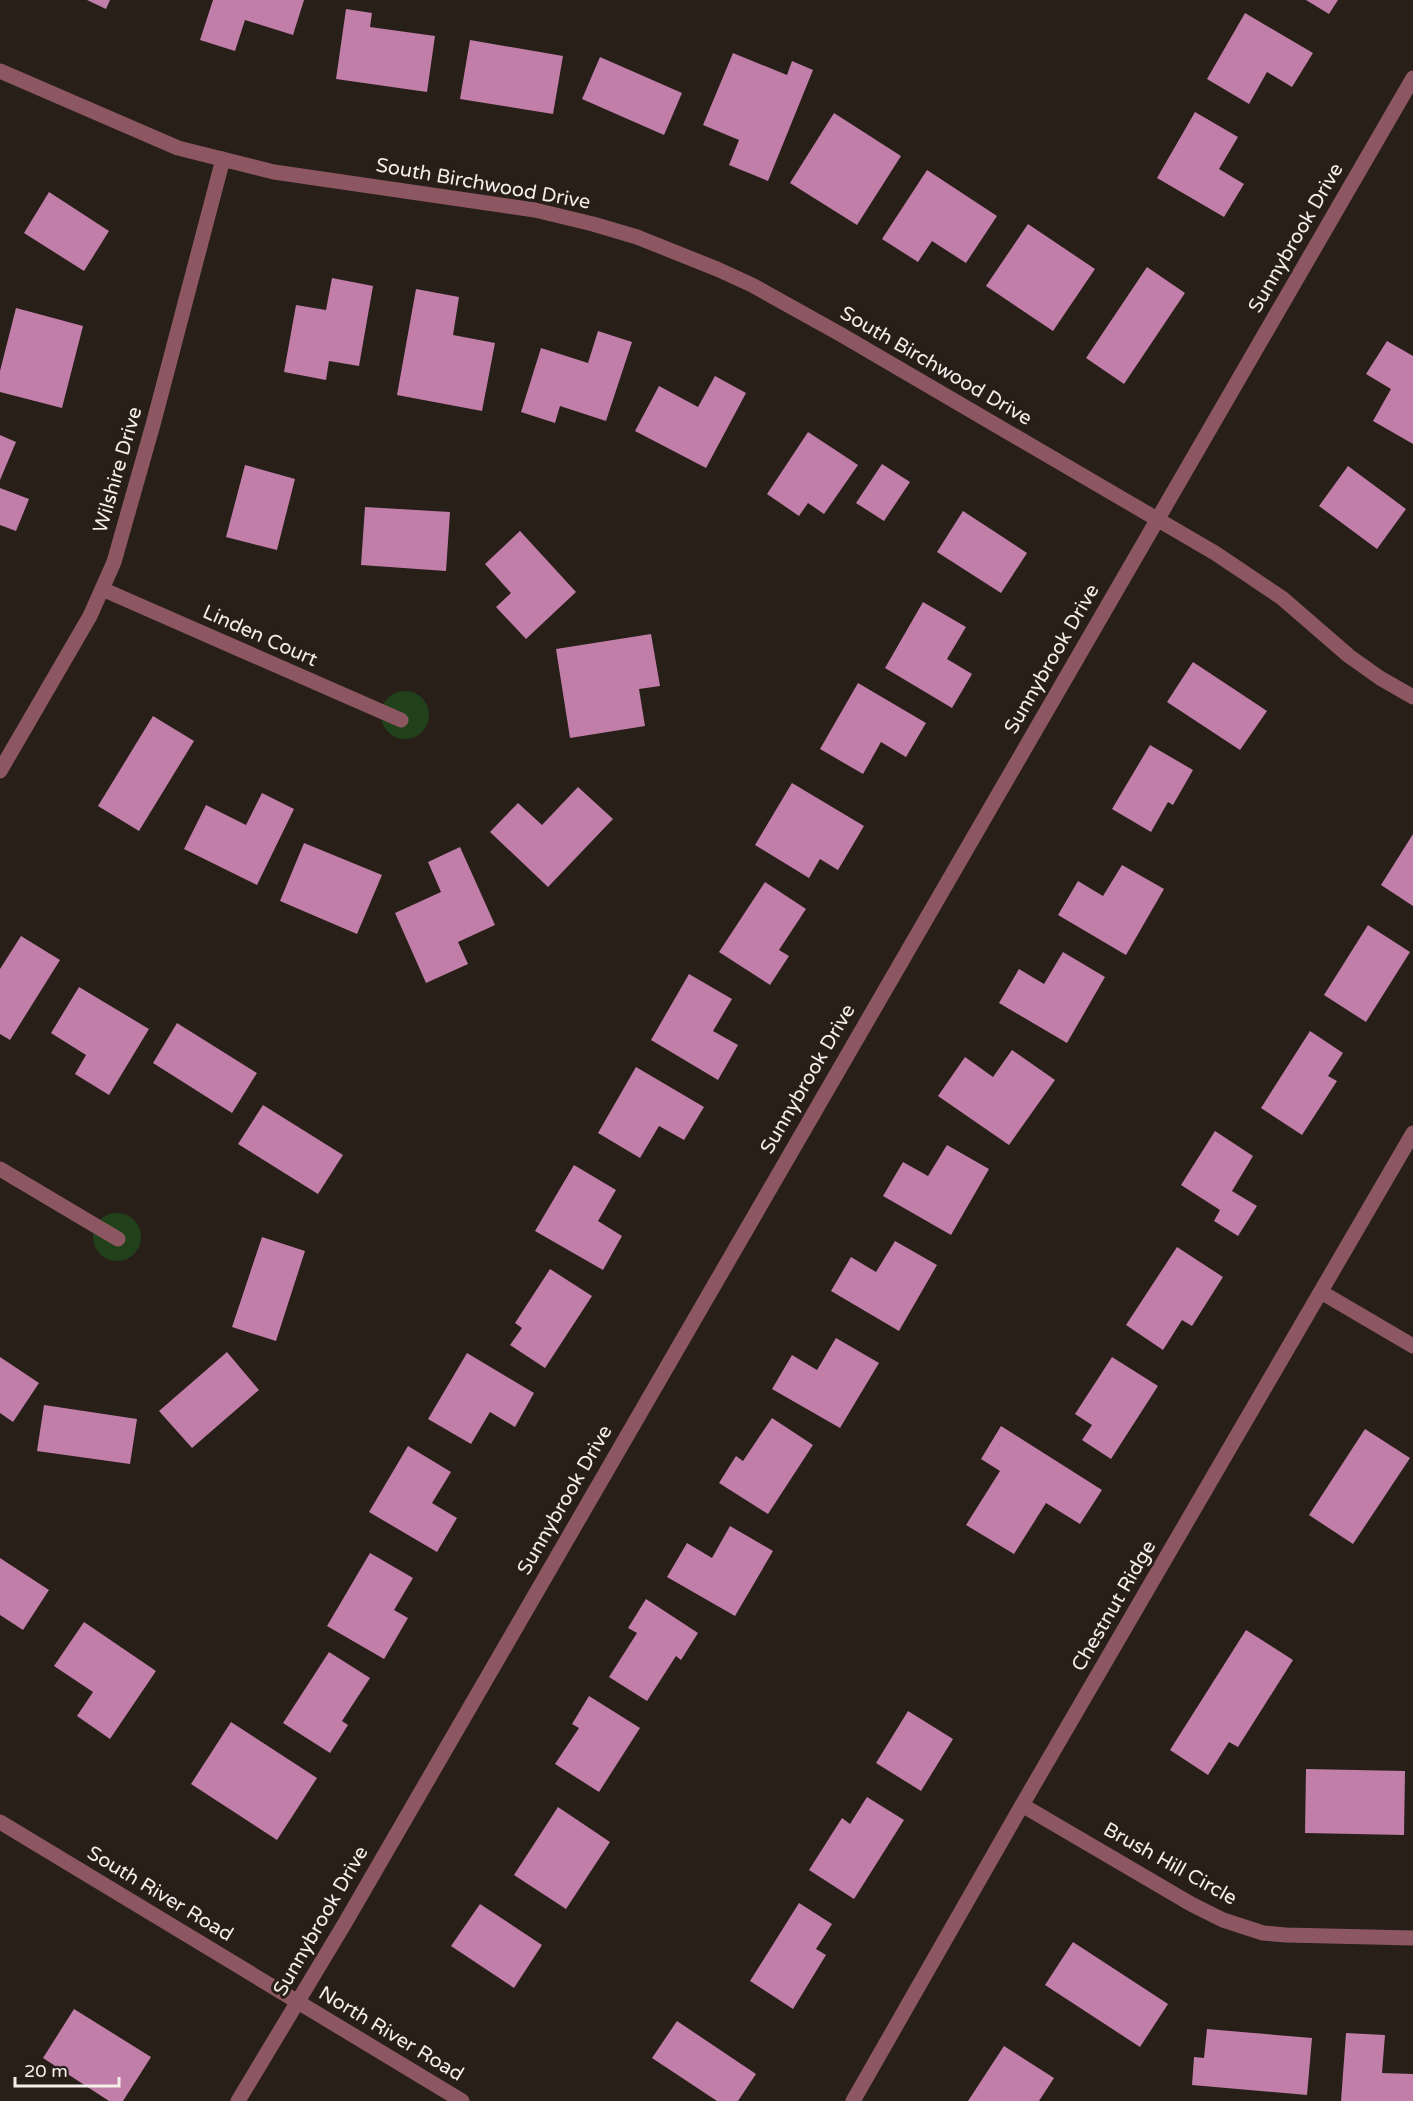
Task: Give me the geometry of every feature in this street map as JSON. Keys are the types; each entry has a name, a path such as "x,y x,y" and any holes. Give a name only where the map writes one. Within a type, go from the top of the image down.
{"street":[{"name":"South Birchwood Drive","path":"0,71 178,148 274,172 535,210 637,237 717,269 752,285 840,334 1215,553 1282,598 1349,656 1380,678 1413,697"},
{"name":"Sunnybrook Drive","path":"238,2101 298,2003 1413,78"},
{"name":"Wilshire Drive","path":"0,771 90,616 114,562 224,159"},
{"name":"Linden Court","path":"102,589 401,720"},
{"name":"Chestnut Ridge","path":"853,2101 1022,1805 1413,1133"},
{"path":"0,1169 118,1239"},
{"path":"1321,1292 1413,1346"},
{"name":"Brush Hill Circle","path":"1022,1805 1191,1904 1223,1920 1263,1933 1413,1938"},
{"name":"South River Road","path":"0,1822 298,2003"},
{"name":"North River Road","path":"298,2003 462,2101"}],"green space":[{"path":"405,691 422,698 429,715 422,732 405,739 388,732 381,715 388,698"},
{"path":"117,1213 134,1220 141,1237 134,1254 117,1261 100,1254 93,1237 100,1220"}],"building":[{"path":"87,0 110,0 106,9"},
{"path":"213,0 304,0 293,35 245,20 235,51 200,40"},
{"path":"1306,0 1338,0 1329,14"},
{"path":"346,9 372,13 370,27 435,36 427,92 336,79"},
{"path":"1245,13 1313,53 1292,87 1267,72 1249,104 1207,79"},
{"path":"470,40 563,56 553,114 460,99"},
{"path":"733,53 787,75 792,61 813,70 768,181 729,165 739,140 703,125"},
{"path":"600,57 682,93 664,135 582,99"},
{"path":"1195,112 1238,137 1219,169 1244,184 1224,217 1157,178"},
{"path":"834,113 901,156 857,225 790,183"},
{"path":"927,170 997,216 966,263 932,241 918,262 882,239"},
{"path":"49,192 109,231 84,271 24,233"},
{"path":"1028,224 1095,269 1053,331 986,286"},
{"path":"1147,267 1185,293 1124,384 1086,358"},
{"path":"332,278 373,286 359,366 329,361 326,380 284,372 296,305 326,310"},
{"path":"416,289 459,297 453,335 495,343 482,411 397,395"},
{"path":"16,308 83,326 62,408 0,392 0,371"},
{"path":"598,331 632,342 606,421 560,406 555,423 521,412 541,348 588,363"},
{"path":"1387,341 1413,356 1413,444 1373,421 1391,389 1366,374"},
{"path":"715,376 746,393 706,468 635,431 659,386 698,407"},
{"path":"808,432 858,465 824,514 808,503 799,516 767,494"},
{"path":"0,435 16,442 0,480"},
{"path":"882,464 910,482 884,521 856,503"},
{"path":"245,465 295,479 277,550 226,537"},
{"path":"1348,466 1406,509 1377,549 1319,506"},
{"path":"0,488 29,499 16,531 0,525"},
{"path":"365,507 450,512 446,571 361,565"},
{"path":"963,511 1027,553 1001,593 937,552"},
{"path":"520,531 576,592 526,639 496,607 511,593 485,564"},
{"path":"923,602 966,627 947,659 972,674 952,708 885,668"},
{"path":"651,634 660,686 639,689 645,726 570,738 556,649"},
{"path":"1193,662 1267,711 1240,750 1167,702"},
{"path":"858,683 926,723 906,757 881,742 863,774 820,749"},
{"path":"153,716 194,741 139,831 98,806"},
{"path":"1150,745 1193,770 1173,805 1168,802 1151,832 1112,809"},
{"path":"792,783 864,826 838,870 820,859 809,878 755,845"},
{"path":"578,787 613,819 548,887 490,832 518,803 542,825"},
{"path":"262,793 294,809 257,885 184,849 206,805 246,825"},
{"path":"1413,834 1413,906 1381,885"},
{"path":"304,843 382,875 357,934 280,901"},
{"path":"460,847 495,925 458,942 468,964 426,983 395,913 441,892 428,862"},
{"path":"1122,865 1164,889 1126,955 1058,915 1078,881 1103,896"},
{"path":"765,882 806,909 779,950 789,956 770,985 719,952"},
{"path":"1368,925 1410,952 1366,1022 1324,995"},
{"path":"21,936 60,960 10,1040 0,1034 0,969"},
{"path":"1063,952 1105,977 1067,1043 999,1003 1019,969 1044,984"},
{"path":"689,974 732,999 713,1031 738,1045 718,1080 651,1040"},
{"path":"79,987 149,1029 109,1095 75,1074 86,1055 51,1033"},
{"path":"177,1023 257,1073 232,1113 153,1063"},
{"path":"1310,1031 1343,1053 1328,1076 1337,1081 1302,1135 1261,1108"},
{"path":"1012,1050 1055,1080 1009,1145 938,1096 965,1057 993,1077"},
{"path":"636,1067 704,1107 684,1140 659,1126 640,1158 598,1133"},
{"path":"263,1105 343,1155 318,1194 238,1144"},
{"path":"1215,1131 1253,1156 1232,1191 1257,1206 1238,1236 1214,1221 1220,1210 1181,1185"},
{"path":"947,1145 989,1169 951,1235 883,1196 903,1162 928,1176"},
{"path":"574,1165 616,1190 598,1221 622,1236 603,1270 535,1231"},
{"path":"262,1237 305,1251 276,1341 232,1327"},
{"path":"895,1241 937,1265 899,1331 831,1291 851,1257 876,1272"},
{"path":"1177,1247 1223,1277 1192,1326 1182,1320 1163,1350 1126,1325"},
{"path":"550,1269 592,1296 545,1368 510,1345 522,1328 515,1323"},
{"path":"836,1338 879,1363 840,1428 772,1389 792,1355 817,1370"},
{"path":"227,1352 259,1390 192,1448 159,1411"},
{"path":"467,1353 534,1393 515,1427 490,1412 471,1444 428,1419"},
{"path":"0,1357 39,1383 13,1422 0,1413"},
{"path":"1112,1357 1158,1386 1111,1459 1082,1440 1092,1425 1075,1414"},
{"path":"44,1405 137,1419 130,1464 37,1451"},
{"path":"772,1418 813,1445 768,1514 719,1483 736,1456 743,1461"},
{"path":"1001,1426 1102,1490 1080,1524 1046,1503 1014,1554 966,1525 1000,1471 981,1459"},
{"path":"1365,1429 1410,1458 1353,1544 1309,1515"},
{"path":"408,1446 451,1472 432,1503 457,1518 437,1552 369,1512"},
{"path":"730,1526 773,1551 735,1616 667,1577 687,1543 712,1558"},
{"path":"370,1553 413,1578 394,1610 408,1618 384,1659 327,1626"},
{"path":"0,1558 49,1590 23,1630 0,1615"},
{"path":"646,1599 698,1633 681,1660 676,1656 647,1701 609,1677 637,1633 628,1628"},
{"path":"84,1622 156,1671 110,1739 77,1716 93,1692 54,1666"},
{"path":"1246,1630 1293,1660 1238,1747 1229,1742 1208,1775 1170,1750"},
{"path":"329,1652 370,1678 342,1721 348,1725 330,1753 283,1723"},
{"path":"589,1696 640,1728 599,1792 555,1764 579,1728 572,1724"},
{"path":"908,1711 953,1739 921,1791 876,1763"},
{"path":"231,1722 317,1778 277,1840 191,1784"},
{"path":"1306,1769 1405,1771 1404,1835 1305,1833"},
{"path":"867,1797 904,1820 854,1899 809,1870 842,1818 850,1824"},
{"path":"558,1807 610,1842 566,1909 514,1875"},
{"path":"799,1903 832,1924 816,1949 826,1955 793,2009 750,1981"},
{"path":"480,1904 542,1945 514,1988 451,1946"},
{"path":"1073,1942 1168,2004 1140,2047 1045,1985"},
{"path":"74,2009 151,2057 123,2101 109,2101 43,2058"},
{"path":"677,2021 756,2074 738,2101 717,2101 652,2058"},
{"path":"1207,2029 1312,2038 1307,2095 1192,2085 1194,2057 1204,2058"},
{"path":"1346,2033 1385,2035 1382,2073 1413,2074 1413,2101 1341,2101"},
{"path":"1004,2046 1054,2078 1039,2101 968,2101"}]}
